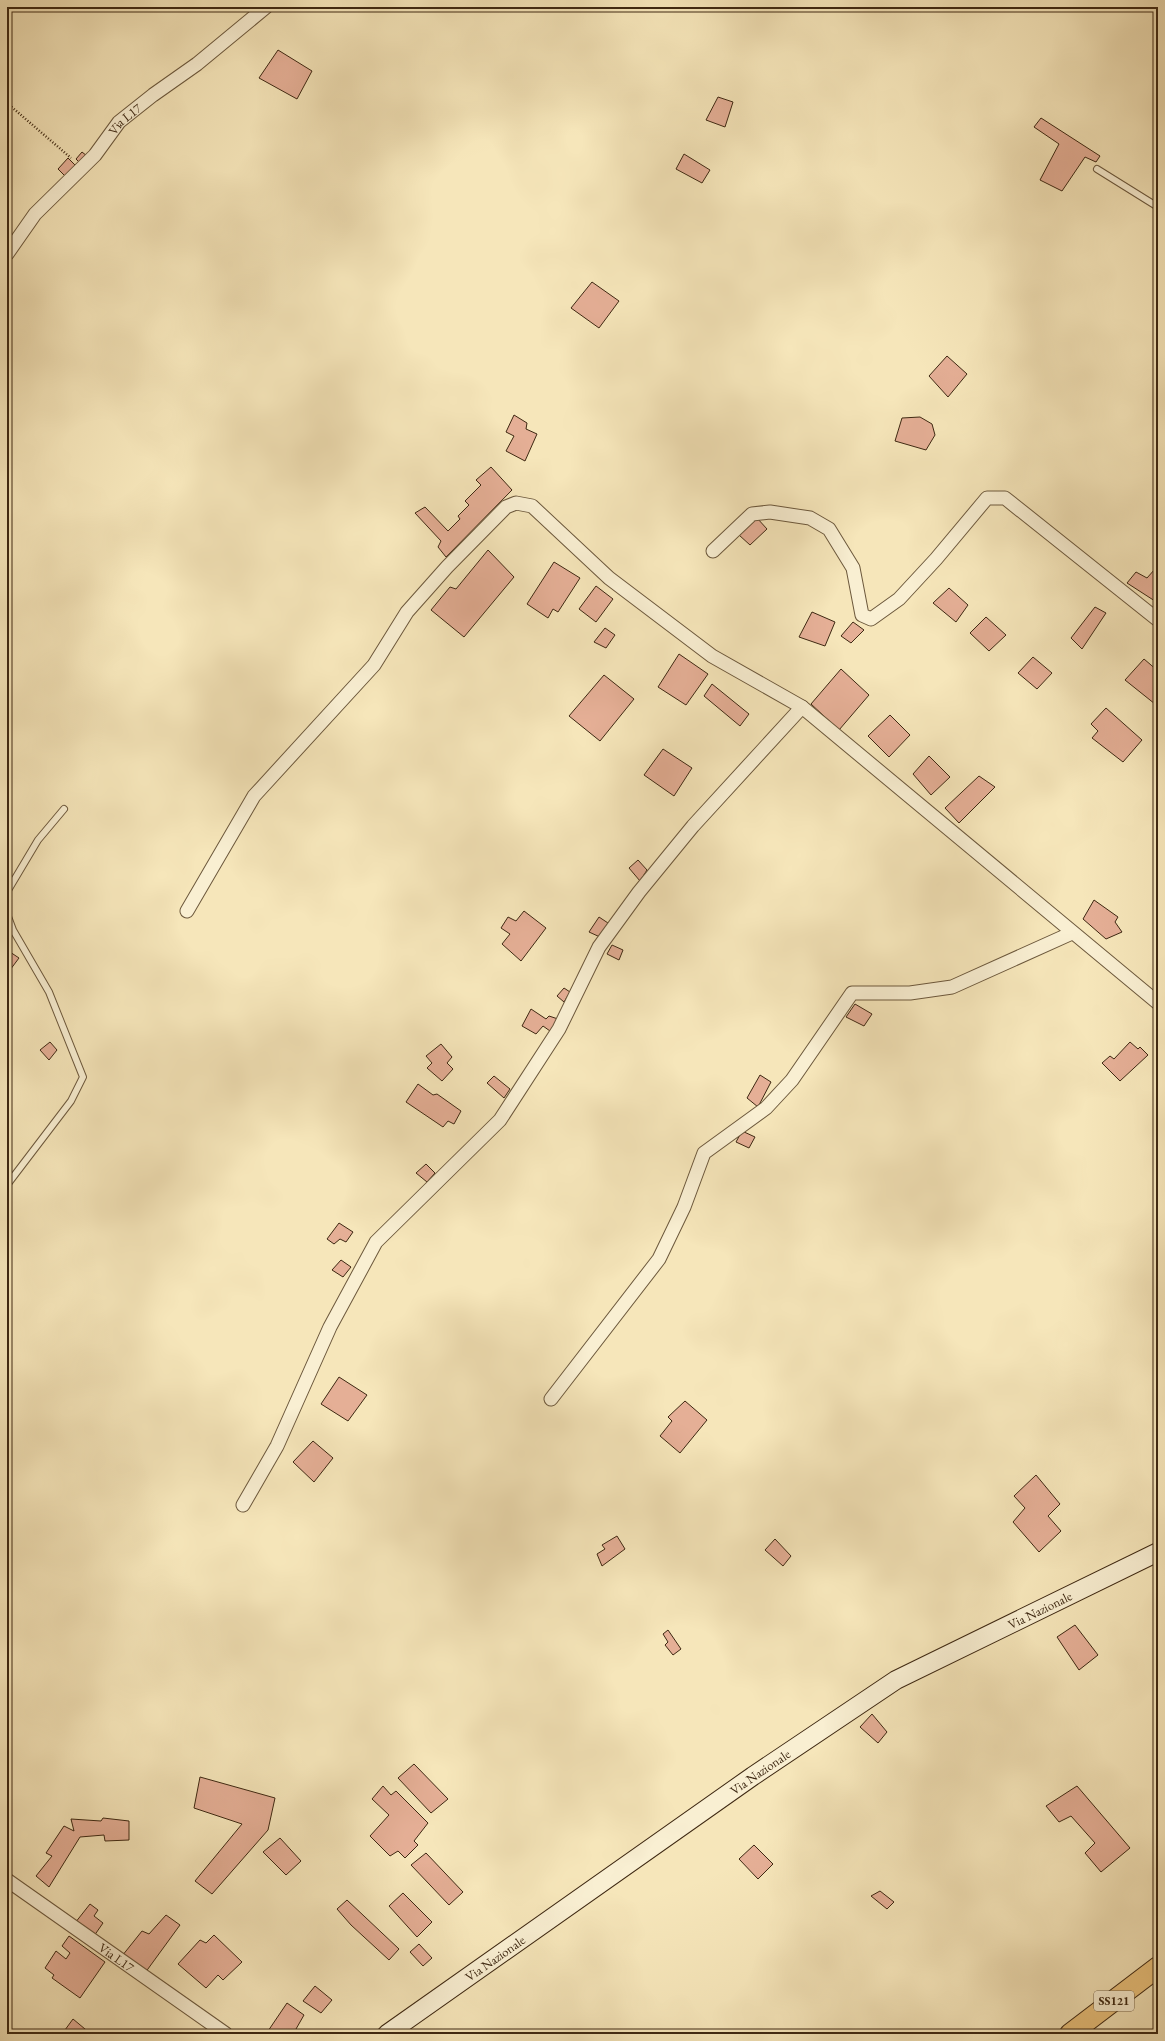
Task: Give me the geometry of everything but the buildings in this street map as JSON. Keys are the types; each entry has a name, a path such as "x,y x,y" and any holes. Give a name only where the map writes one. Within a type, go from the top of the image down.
{"main road":[{"name":"Via Nazionale","path":"387,2034 753,1776 896,1680 1158,1552"},
{"name":"SS121","path":"1070,2034 1158,1967"}],"street":[{"name":"Via L17","path":"7,254 35,214 95,155 119,122 197,64 266,7"},
{"path":"713,551 752,514 770,512 810,518 829,529 854,568 862,616 871,619 899,599 936,559 987,498 1005,498 1158,620"},
{"path":"186,911 254,796 374,665 407,612 447,567 506,507 516,504 532,506 609,578 712,656 802,707 1158,1003"},
{"path":"243,1505 277,1446 330,1327 376,1242 500,1120 559,1029 599,947 617,922 693,826 802,707"},
{"path":"551,1399 659,1259 684,1207 704,1153 766,1108 792,1080 852,993 910,993 952,987 1072,932"},
{"name":"Via L17","path":"7,1880 226,2034"}],"lane":[{"path":"1097,169 1158,207"},
{"path":"7,892 38,840 64,809"},
{"path":"7,914 13,930 49,992 84,1077 71,1101 7,1185"}],"path":[{"path":"7,103 82,168"}]}
